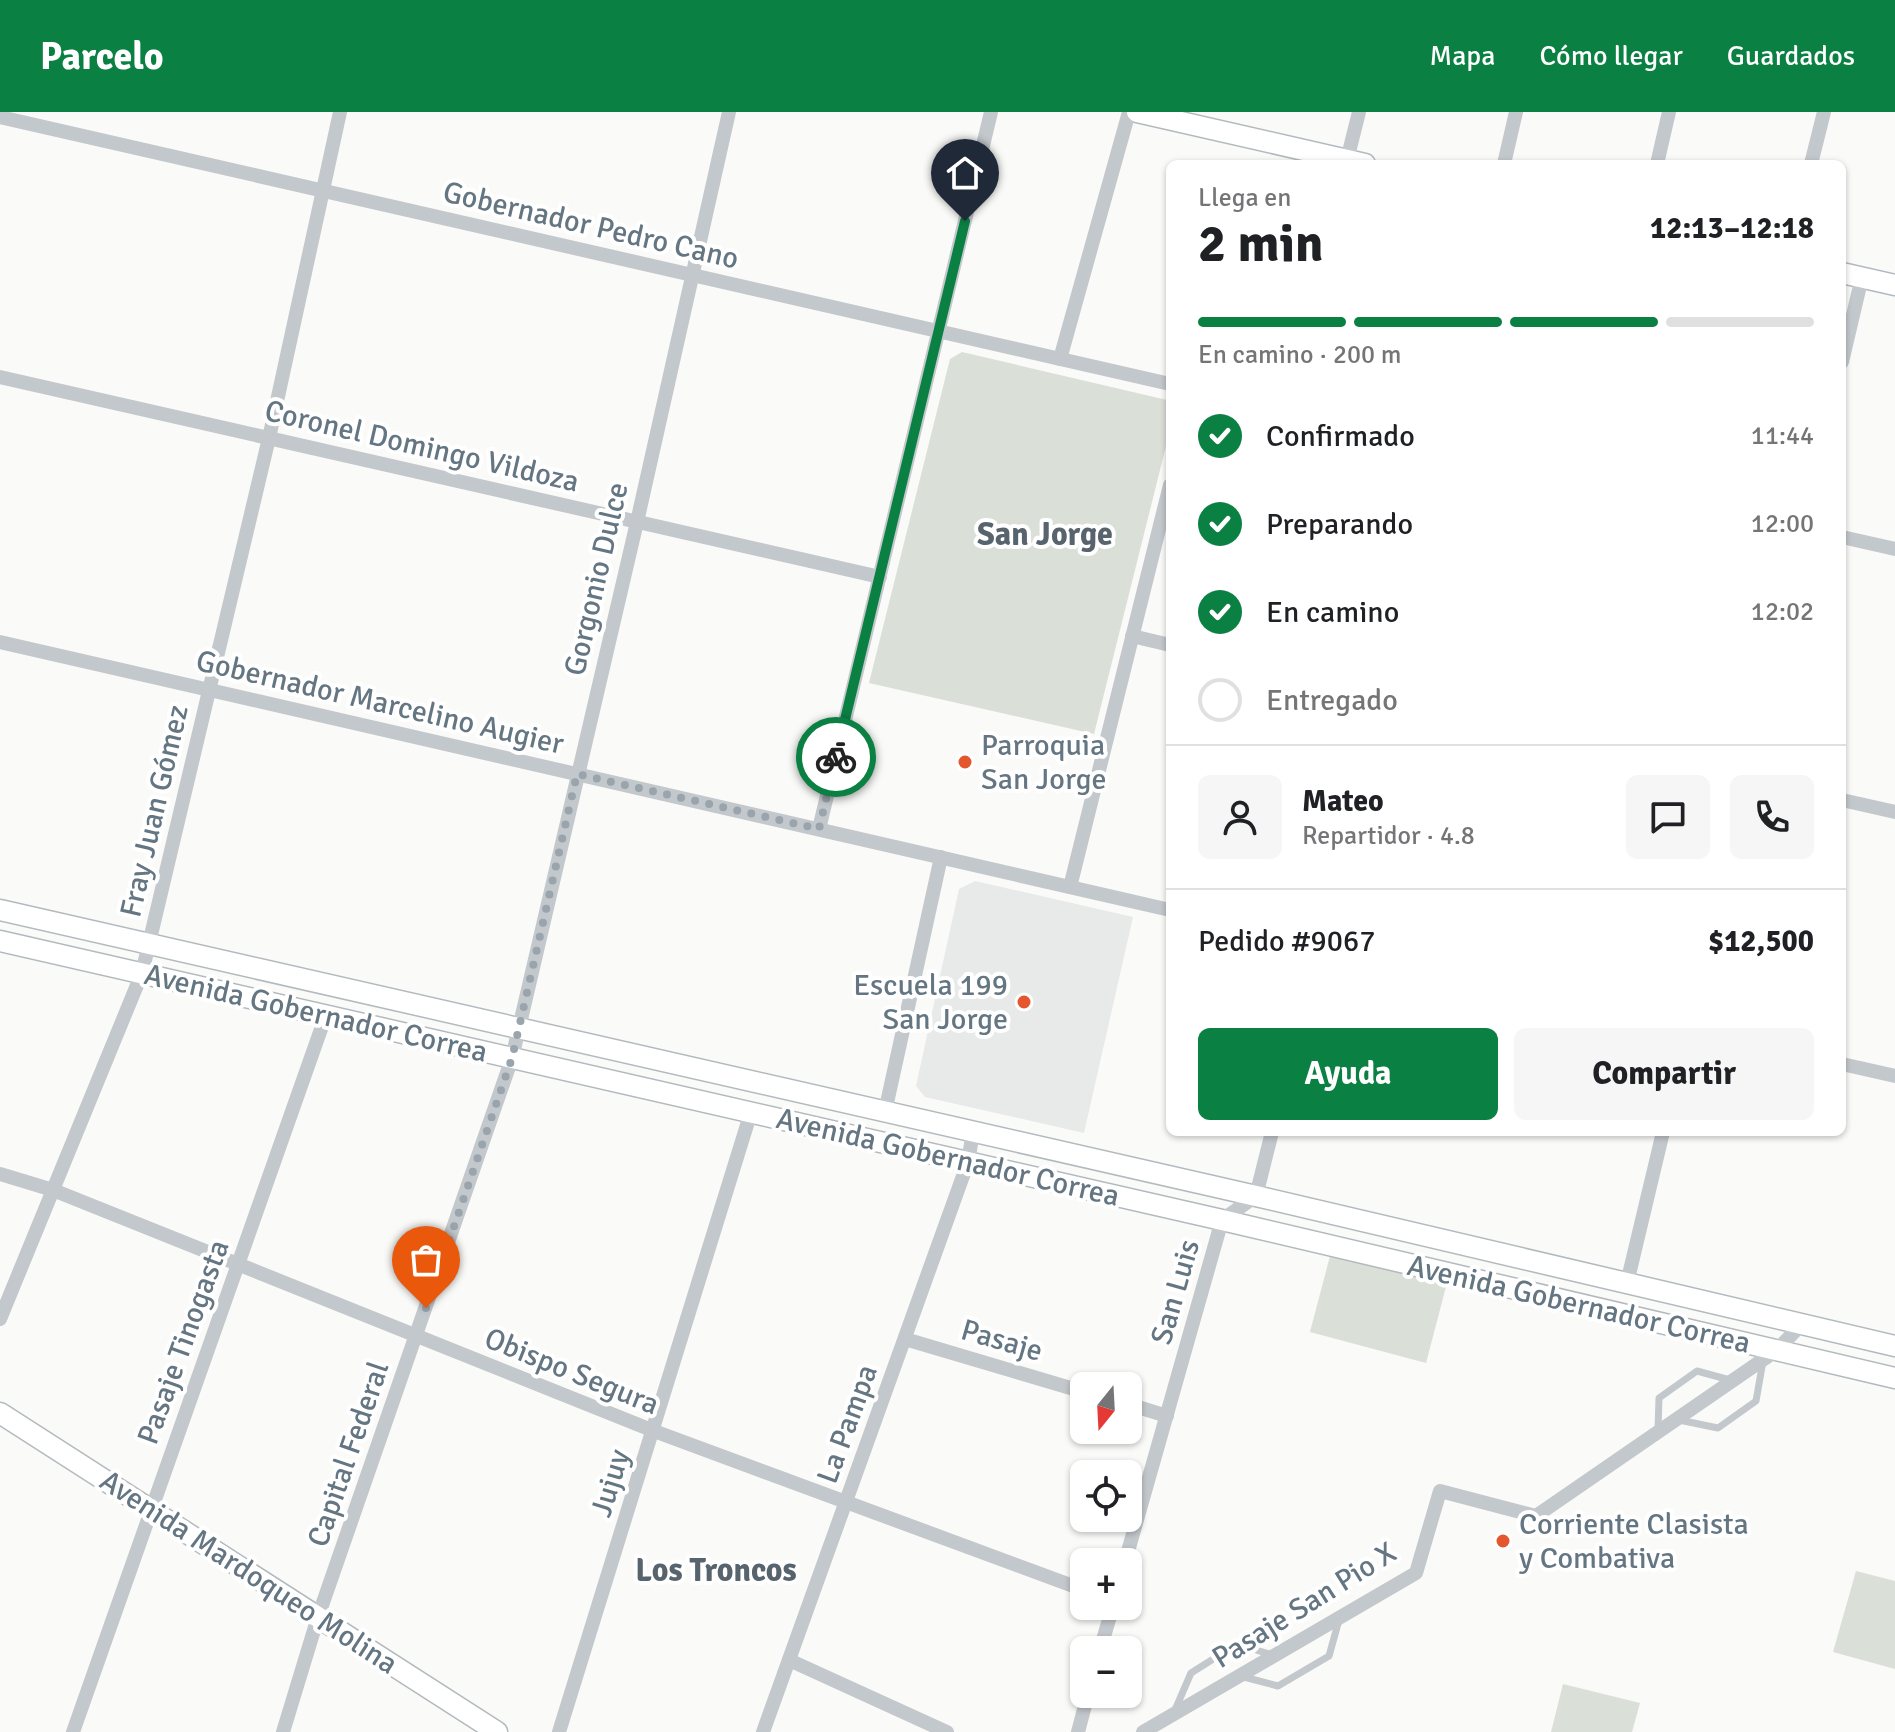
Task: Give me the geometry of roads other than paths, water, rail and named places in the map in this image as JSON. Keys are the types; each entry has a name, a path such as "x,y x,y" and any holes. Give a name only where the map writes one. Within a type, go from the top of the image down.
{"main road":[{"path":"1137,112 1204,120 1349,160"},
{"path":"1852,275 1895,285"},
{"name":"Avenida Gobernador Correa","path":"0,910 326,1015 1222,1220 1770,1355 1895,1378"},
{"name":"Avenida Gobernador Correa","path":"0,941 146,959 519,1028 1895,1346"},
{"name":"Avenida Mardoqueo Molina","path":"0,1413 497,1732"}],"street":[{"name":"Fray Juan Gómez","path":"0,1319 146,959 269,438 340,112"},
{"name":"Gorgonio Dulce","path":"512,1058 729,112"},
{"path":"819,829 991,112"},
{"path":"1060,359 1129,112"},
{"path":"1356,160 1359,112"},
{"path":"1505,160 1516,112"},
{"path":"1658,160 1669,112"},
{"path":"1812,160 1824,112"},
{"name":"Gobernador Pedro Cano","path":"0,117 1166,383"},
{"path":"1846,327 1852,275"},
{"name":"Coronel Domingo Vildoza","path":"0,377 880,577"},
{"path":"1070,887 1166,501"},
{"path":"1846,538 1895,549"},
{"path":"1132,636 1166,644"},
{"name":"Gobernador Marcelino Augier","path":"0,642 1166,909"},
{"path":"1846,801 1895,812"},
{"path":"885,1112 941,857"},
{"name":"Pasaje Tinogasta","path":"73,1732 326,1015"},
{"name":"Capital Federal","path":"283,1732 318,1617 512,1058"},
{"path":"1846,1065 1895,1076"},
{"name":"Jujuy","path":"559,1732 751,1112"},
{"name":"La Pampa","path":"763,1732 968,1162 973,1132"},
{"path":"1222,1220 1256,1196 1271,1136"},
{"path":"1627,1283 1662,1136"},
{"name":"Obispo Segura","path":"0,1174 53,1190 654,1431 1070,1585"},
{"name":"San Luis","path":"1129,1548 1222,1220"},
{"name":"Pasaje San Pio X","path":"1143,1732 1416,1573 1440,1491 1536,1516 1770,1355 1802,1324"},
{"name":"Pasaje","path":"905,1339 1070,1388"},
{"path":"1142,1408 1167,1416"},
{"path":"789,1660 947,1732"},
{"path":"1078,1732 1084,1708"}],"lane":[{"path":"1676,1419 1718,1428 1756,1401 1770,1355"},
{"path":"1658,1432 1659,1398 1697,1371 1733,1381"},
{"path":"1240,1676 1278,1686 1329,1656 1339,1618"},
{"path":"1172,1715 1191,1673 1237,1644 1274,1656"}],"place":[{"name":"Parroquia San Jorge","path":"965,762"},
{"name":"Escuela 199 San Jorge","path":"1024,1002"},
{"name":"Corriente Clasista y Combativa","path":"1503,1541"}],"district":[{"name":"San Jorge","path":"1045,534"},
{"name":"Los Troncos","path":"716,1570"}]}
